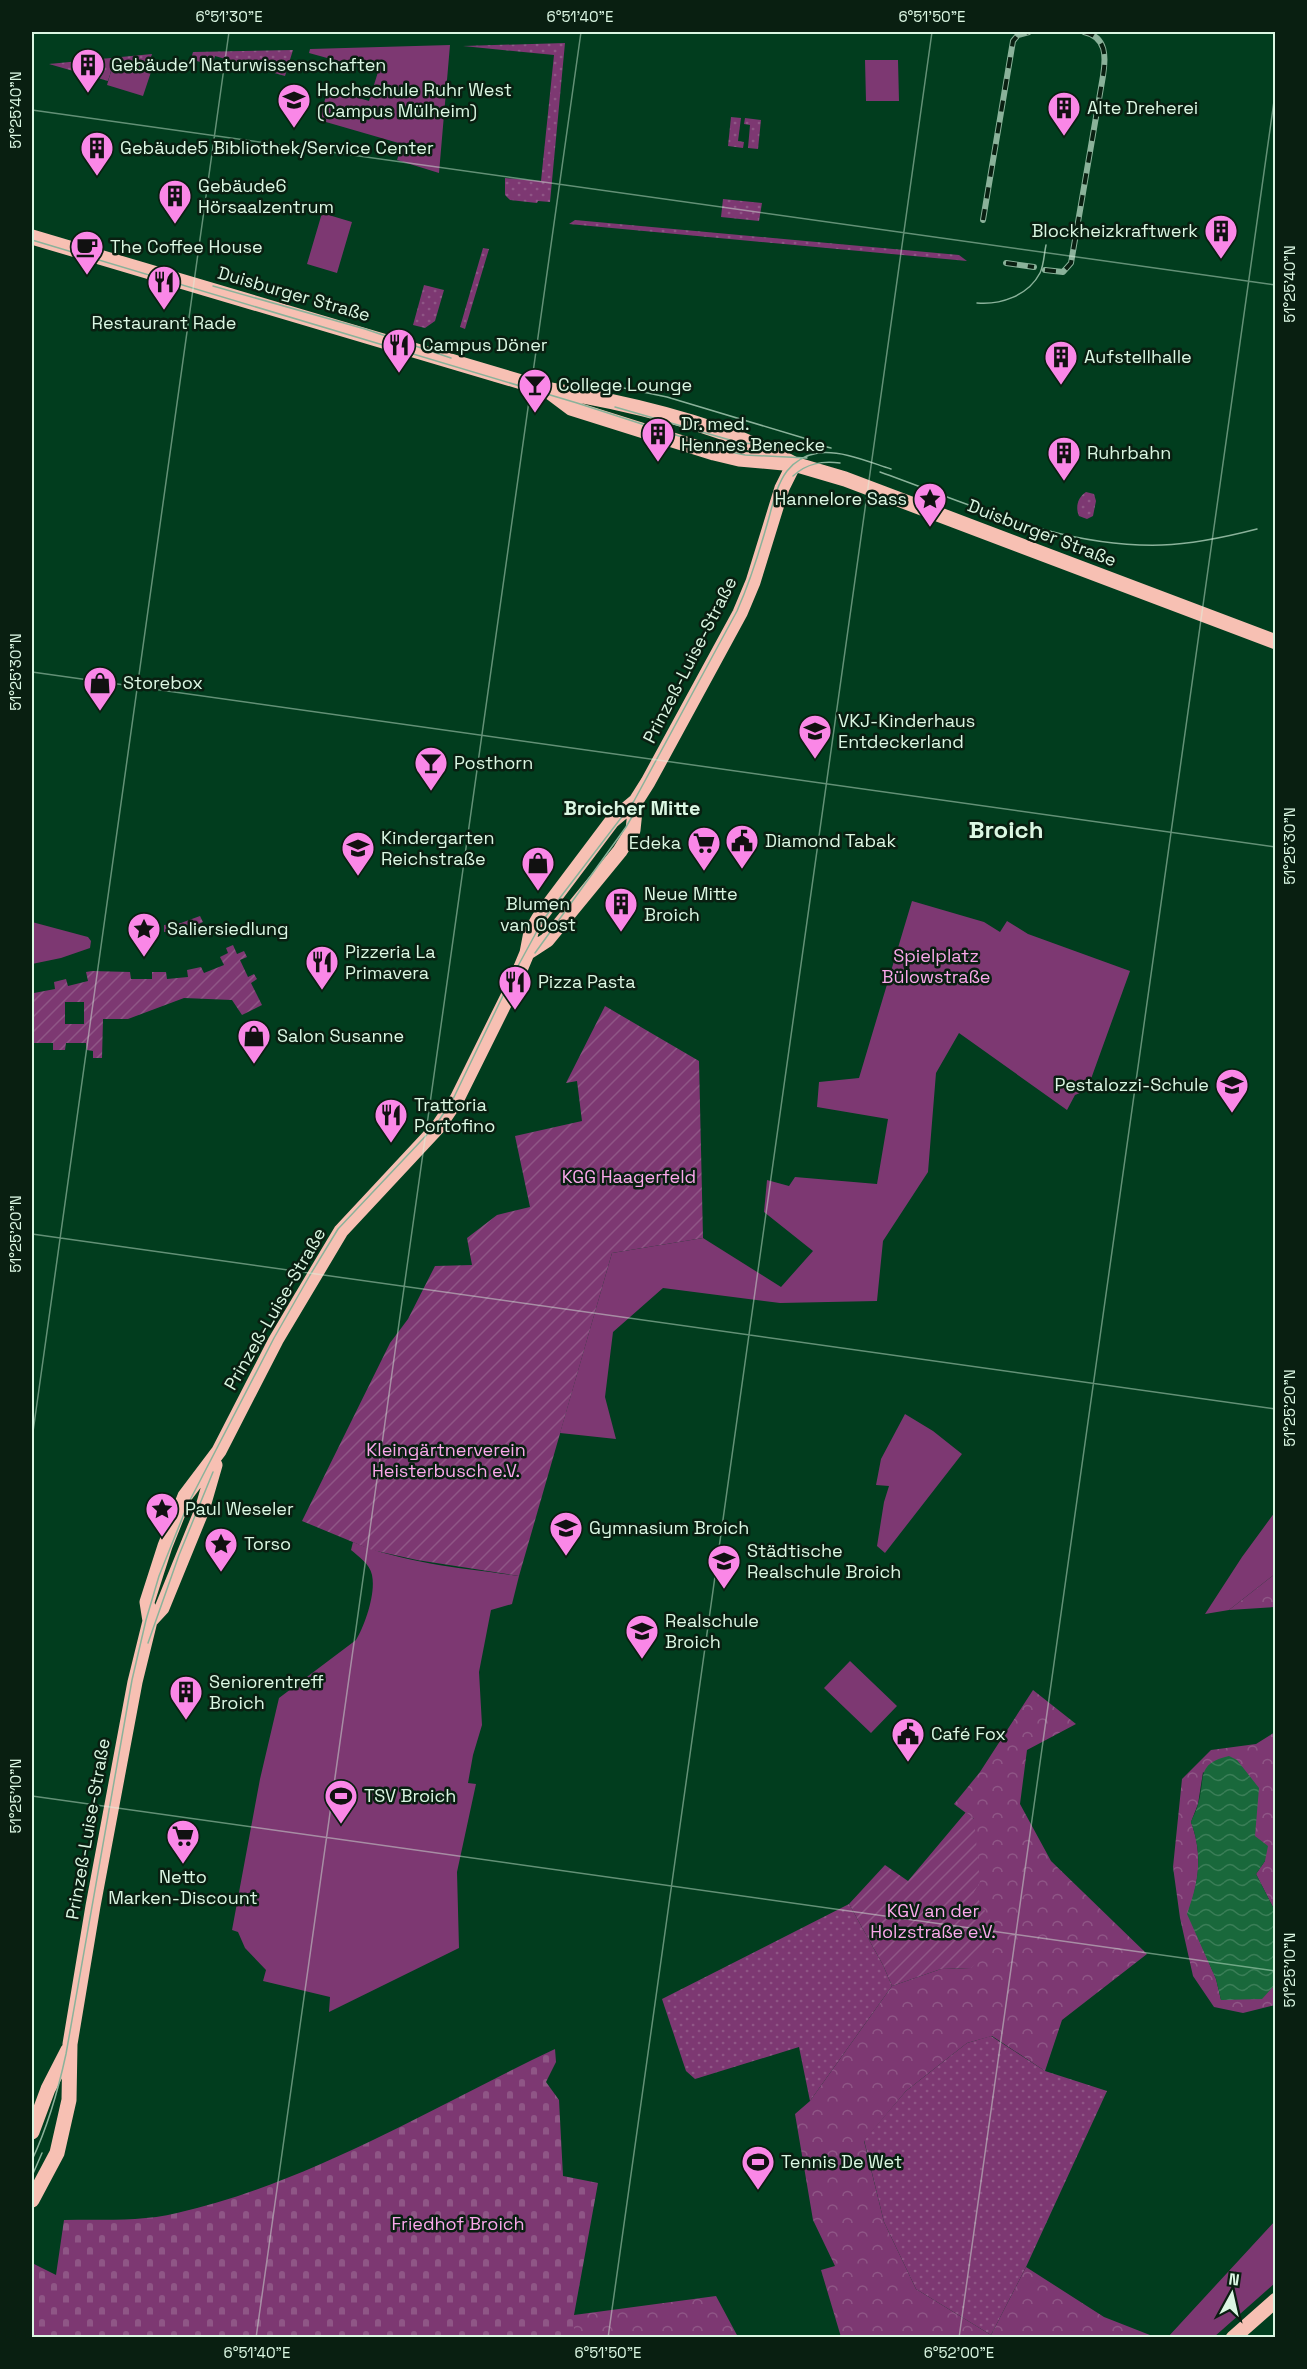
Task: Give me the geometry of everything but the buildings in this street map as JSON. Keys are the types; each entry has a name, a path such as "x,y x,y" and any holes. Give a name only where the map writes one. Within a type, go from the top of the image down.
{"main road":[{"name":"Duisburger Straße","path":"35,238 545,389 571,408 714,453 739,459 794,464 845,479 1275,642"},
{"name":"Prinzeß-Luise-Straße","path":"32,2199 57,2153 69,2100 70,2044 125,1734 150,1621 148,1597 182,1502 219,1451 276,1340 341,1231 438,1127 457,1099 514,984 527,953 531,932 544,910 612,820 636,801 740,613 753,582 782,488 794,464"},
{"name":"Prinzeß-Luise-Straße","path":"527,953 547,940 620,851 633,830 636,801"},
{"name":"Prinzeß-Luise-Straße","path":"150,1621 162,1608 202,1510 219,1451"},
{"name":"Prinzeß-Luise-Straße","path":"32,2132 48,2089 70,2044"},
{"path":"1233,2337 1275,2300"}],"green space":[{"path":"565,43 550,202 510,200 505,195 505,178 541,181 554,55 463,46"},
{"path":"450,45 439,173 397,160 402,144 319,120 328,89 369,101 378,72 309,53 310,49"},
{"path":"293,50 285,76 215,56 212,66 191,59 193,52"},
{"path":"152,54 147,71 114,61 108,81 49,64"},
{"path":"865,60 898,60 899,101 866,101"},
{"path":"114,61 151,72 143,96 107,85"},
{"path":"731,117 741,118 738,141 744,142 743,148 728,146"},
{"path":"745,118 761,120 758,149 748,148 750,125 744,124"},
{"path":"723,199 762,203 759,221 721,217"},
{"path":"322,213 352,222 337,273 307,264"},
{"path":"575,220 959,255 967,261 569,224"},
{"path":"483,248 489,249 465,329 460,327"},
{"path":"424,285 444,290 435,321 425,328 413,325"},
{"path":"1086,492 1094,494 1096,501 1093,516 1087,519 1079,516 1077,509 1079,499"},
{"name":"Spielplatz Bülowstraße","path":"912,901 984,922 1000,932 1007,921 1028,934 1130,971 1087,1090 1075,1095 1067,1110 959,1033 936,1073 928,1172 883,1241 877,1301 780,1303 663,1288 613,1332 605,1397 616,1439 560,1433 612,1253 703,1238 781,1287 813,1251 764,1212 767,1180 789,1186 795,1177 877,1184 888,1119 817,1107 819,1082 859,1078"},
{"path":"200,916 203,922 188,929 164,932 164,925 181,923"},
{"path":"32,922 88,937 91,941 90,948 61,958 32,964"},
{"path":"233,945 237,954 244,951 247,957 240,960 248,977 254,974 257,979 251,983 262,1005 242,1015 232,1000 184,998 128,1019 103,1019 102,1058 93,1058 93,1051 87,1050 86,1043 66,1043 65,1050 53,1050 53,1043 32,1043 32,986 34,993 55,989 54,982 66,979 68,986 88,981 86,972 92,971 130,972 131,979 152,979 152,972 166,972 167,979 188,977 187,970 201,967 204,973 224,965 220,957 228,953 226,948","holes":["65,1002 84,1002 84,1024 65,1024"]},
{"path":"605,1006 699,1061 703,1238 612,1253 519,1576 417,1560 372,1550 302,1521 390,1343 408,1319 435,1266 472,1265 467,1238 497,1215 530,1207 515,1136 582,1121 577,1081 566,1083"},
{"path":"905,1414 933,1431 962,1454 885,1553 877,1546 889,1486 876,1485 881,1459"},
{"path":"1275,1512 1275,1574 1229,1610 1205,1614 1242,1557"},
{"path":"353,1542 414,1560 519,1576 512,1604 491,1610 479,1672 482,1725 468,1783 476,1784 457,1872 459,1948 329,2012 330,1997 263,1981 266,1970 245,1948 238,1932 232,1930 260,1779 279,1698 356,1640 369,1609 372,1575 366,1564 351,1550"},
{"path":"1275,1574 1275,1607 1229,1610"},
{"path":"850,1661 897,1706 871,1733 824,1688"},
{"path":"1033,1690 1076,1724 1027,1750 1020,1804 1051,1861 1147,1954 1062,2020 1045,2071 992,2036 967,2043 906,2091 864,2141 884,2222 916,2289 991,2335 1026,2267 1104,2317 1155,2337 841,2337 821,2270 835,2266 813,2220 795,2114 810,2101 892,1986 941,1969 971,1968 974,1819 954,1804 980,1772"},
{"path":"1275,1732 1275,1911 1256,1874 1265,1861 1255,1837 1255,1821 1203,1772 1198,1804 1191,1822 1197,1846 1198,1868 1188,1914 1216,1979 1221,2000 1273,1987 1275,1967 1275,2005 1243,2013 1214,2007 1193,1976 1180,1918 1173,1867 1182,1779 1211,1750 1256,1744"},
{"name":"KGV an der Holzstraße e.V.","path":"966,1812 974,1819 980,1882 974,1892 999,1935 971,1968 941,1969 892,1986 849,1904 885,1865 908,1881"},
{"path":"849,1904 892,1986 810,2101 799,2047 695,2079 686,2071 662,1999"},
{"path":"991,2036 1045,2071 1107,2091 1026,2267 991,2335 916,2289 884,2222 864,2140 906,2091 967,2043"},
{"name":"Friedhof Broich","path":"555,2049 556,2062 546,2082 559,2100 563,2176 598,2183 574,2315 574,2337 32,2337 32,2263 56,2275 64,2220 135,2219 163,2216 227,2199 276,2182 370,2141"},
{"path":"1275,2221 1275,2283 1214,2337 1168,2337"},
{"path":"716,2296 738,2337 574,2337 574,2315"}],"water":[{"path":"1229,1756 1237,1760 1259,1788 1255,1836 1268,1846 1265,1861 1256,1874 1275,1911 1276,1967 1273,1987 1262,1999 1221,2000 1216,1979 1187,1914 1198,1868 1197,1846 1191,1822 1204,1773 1211,1763"}],"tram line":[{"path":"32,240 577,403 722,450 745,455 807,458"},
{"path":"977,303 1004,300 1028,288 1041,270 1046,245"},
{"path":"213,286 365,329 451,358"},
{"path":"585,380 667,397 807,439"},
{"path":"615,407 737,442 831,448"},
{"path":"32,2160 52,2108 66,2054 132,1680 146,1620 159,1576 188,1504 274,1338 338,1229 436,1125 454,1097 512,977 543,920 634,801 737,611 777,491 787,471 805,457 818,453 836,453 855,457 891,469"},
{"path":"793,476 815,464 840,463"},
{"path":"880,472 1018,522 1088,540 1162,545 1210,540 1257,529"},
{"path":"535,953 626,827 637,808"},
{"path":"148,1643 179,1555 213,1472"},
{"path":"32,2176 42,2153"}],"railway":[{"path":"983,220 1013,41 1018,35 1029,32"},
{"path":"1045,270 1063,272 1071,263 1103,76 1105,62 1101,43 1097,38 1084,32"},
{"path":"1006,263 1034,267"}],"place":[{"name":"Gebäude1 Naturwissenschaften","path":"88,94"},
{"name":"Hochschule Ruhr West (Campus Mülheim)","path":"294,129"},
{"name":"Alte Dreherei","path":"1064,137"},
{"name":"Gebäude5 Bibliothek/Service Center","path":"97,177"},
{"name":"Gebäude6 Hörsaalzentrum","path":"175,225"},
{"name":"Blockheizkraftwerk","path":"1221,260"},
{"name":"The Coffee House","path":"87,276"},
{"name":"Restaurant Rade","path":"164,311"},
{"name":"Campus Döner","path":"399,374"},
{"name":"Aufstellhalle","path":"1061,386"},
{"name":"College Lounge","path":"535,414"},
{"name":"Dr. med. Hennes Benecke","path":"658,463"},
{"name":"Ruhrbahn","path":"1064,482"},
{"name":"Hannelore Sass","path":"930,528"},
{"name":"Storebox","path":"100,712"},
{"name":"VKJ-Kinderhaus Entdeckerland","path":"815,760"},
{"name":"Posthorn","path":"431,792"},
{"name":"Diamond Tabak","path":"742,870"},
{"name":"Edeka","path":"704,872"},
{"name":"Kindergarten Reichstraße","path":"358,877"},
{"name":"Blumen van Oost","path":"538,892"},
{"name":"Neue Mitte Broich","path":"621,933"},
{"name":"Saliersiedlung","path":"144,958"},
{"name":"Pizzeria La Primavera","path":"322,991"},
{"name":"Pizza Pasta","path":"515,1011"},
{"name":"Salon Susanne","path":"254,1065"},
{"name":"Pestalozzi-Schule","path":"1232,1114"},
{"name":"Trattoria Portofino","path":"391,1144"},
{"name":"Paul Weseler","path":"162,1538"},
{"name":"Gymnasium Broich","path":"566,1557"},
{"name":"Torso","path":"221,1573"},
{"name":"Städtische Realschule Broich","path":"724,1590"},
{"name":"Realschule Broich","path":"642,1660"},
{"name":"Seniorentreff Broich","path":"186,1721"},
{"name":"Café Fox","path":"908,1763"},
{"name":"TSV Broich","path":"341,1825"},
{"name":"Netto Marken-Discount","path":"183,1865"},
{"name":"Tennis De Wet","path":"758,2191"}],"district":[{"name":"Broicher Mitte","path":"632,808"},
{"name":"Broich","path":"1006,830"}],"park label":[{"name":"KGG Haagerfeld","path":"629,1177"},
{"name":"Kleingärtnerverein Heisterbusch e.V.","path":"446,1460"}]}
